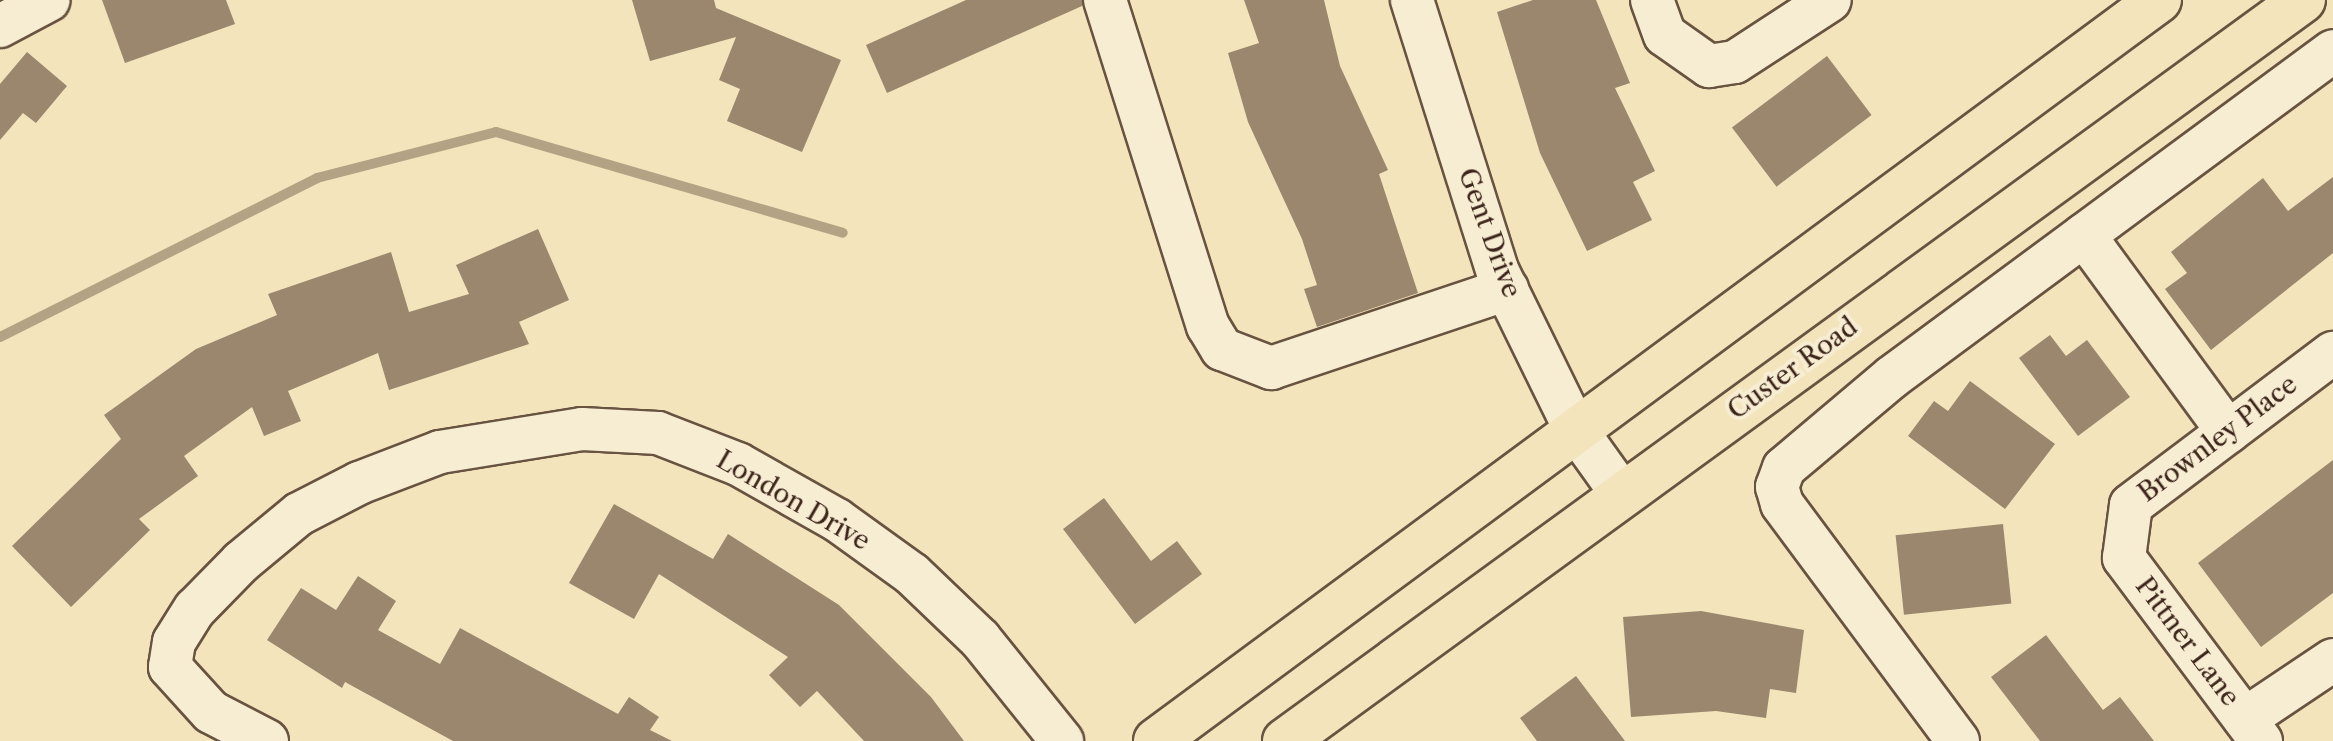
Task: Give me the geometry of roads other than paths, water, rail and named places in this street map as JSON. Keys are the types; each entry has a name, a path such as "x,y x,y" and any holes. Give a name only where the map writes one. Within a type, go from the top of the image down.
{"main road":[{"path":"1156,741 1574,427 2159,0"},
{"name":"Custer Road","path":"1285,741 2303,0"}],"street":[{"path":"0,26 49,0"},
{"path":"1105,0 1208,326 1222,349 1271,368 1507,289"},
{"name":"Gent Drive","path":"1412,0 1507,289 1574,427 1622,494"},
{"path":"1652,0 1665,35 1709,66 1735,62 1830,0"},
{"path":"1958,741 1782,504 1777,487 1784,468 1824,433 2084,235 2333,51"},
{"path":"2084,235 2228,432"},
{"name":"Brownley Place","path":"2127,540 2131,505 2333,353"},
{"name":"London Drive","path":"267,741 211,712 178,683 170,667 174,642 195,609 299,514 440,452 498,438 582,429 658,433 738,464 837,520 912,574 980,639 1062,741"},
{"name":"Pittner Lane","path":"2127,540 2124,558 2253,730"},
{"path":"2253,730 2333,660"}],"waterway":[{"path":"0,337 317,178 496,132 843,233"}]}
